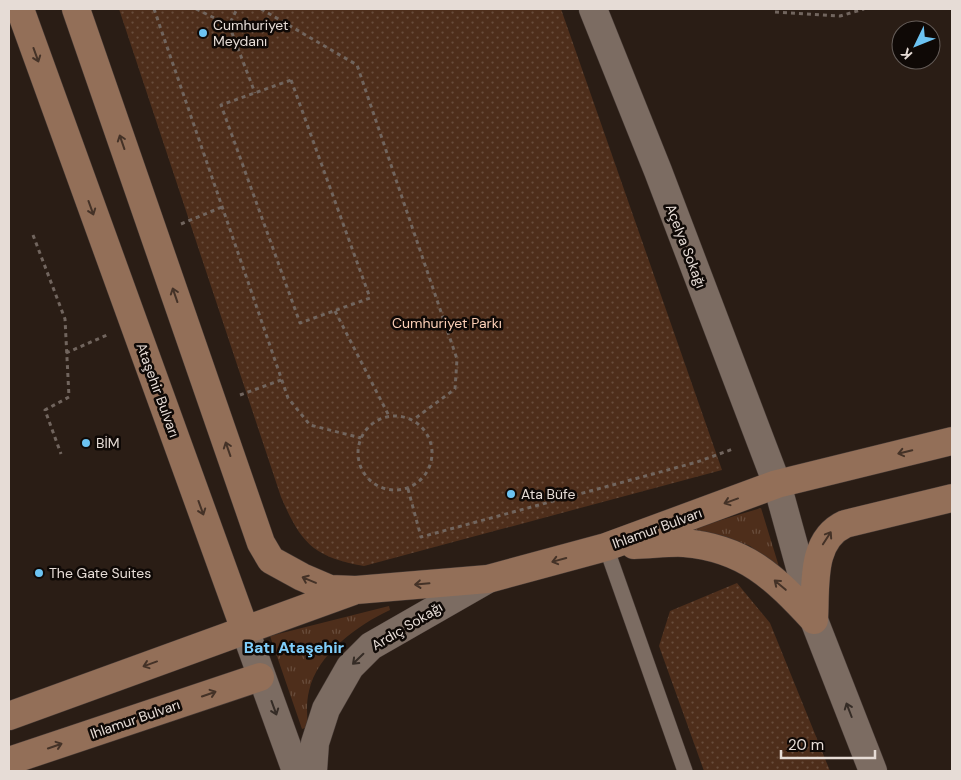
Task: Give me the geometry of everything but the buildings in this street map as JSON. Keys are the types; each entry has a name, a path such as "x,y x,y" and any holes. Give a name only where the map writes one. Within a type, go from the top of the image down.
{"main road":[{"name":"Ataşehir Bulvarı","path":"20,9 245,630"},
{"path":"76,9 261,543 271,560 302,577 330,589 356,590"},
{"name":"Ihlamur Bulvarı","path":"356,590 488,579 606,547 777,484 952,441"},
{"path":"814,620 818,554 825,539 833,529 845,524 952,498"},
{"path":"606,547 683,543 715,548 748,560 783,587 814,620"},
{"path":"9,716 356,590"},
{"name":"Ihlamur Bulvarı","path":"9,762 260,677"}],"street":[{"name":"Açelya Sokağı","path":"593,9 658,171 777,484 814,620 874,771"},
{"name":"Ardıç Sokağı","path":"313,771 315,743 326,710 350,667 371,646 488,579"},
{"name":"Ataşehir Bulvarı","path":"245,630 260,677 296,771"}],"lane":[{"path":"606,547 685,771"}],"path":[{"path":"154,9 288,398 310,425 361,438"},
{"path":"196,9 228,25 255,93"},
{"path":"228,25 237,9"},
{"path":"261,9 357,65 456,359 455,388 413,420"},
{"path":"776,12 840,16 864,9"},
{"path":"291,80 370,298 300,323 221,105 255,93 291,80"},
{"path":"154,234 222,207"},
{"path":"33,235 65,319 69,397 44,410 61,454"},
{"path":"335,310 389,416"},
{"path":"66,353 134,324"},
{"path":"213,404 282,380"},
{"path":"389,416 401,416 413,420 423,427 430,438 433,450 432,462 427,474 408,489 395,491 383,489 363,473 358,462 357,449 361,438 367,427 377,420 389,416"},
{"path":"408,489 420,537 697,462 760,439"}],"green space":[{"name":"Cumhuriyet Parkı","path":"119,9 561,9 722,470 364,566 332,558 311,545 295,526 281,497"},
{"path":"761,508 780,570 750,546 723,536 688,530"},
{"path":"737,583 770,623 830,771 704,771 659,646 670,611"},
{"path":"389,606 390,610 352,632 340,642 321,665 313,678 309,691 308,727 302,729 270,636"}],"place":[{"name":"Cumhuriyet Meydanı","path":"203,33"},
{"name":"BİM","path":"86,443"},
{"name":"Ata Büfe","path":"511,494"},
{"name":"The Gate Suites","path":"39,573"}],"district":[{"name":"Batı Ataşehir","path":"294,647"}]}
